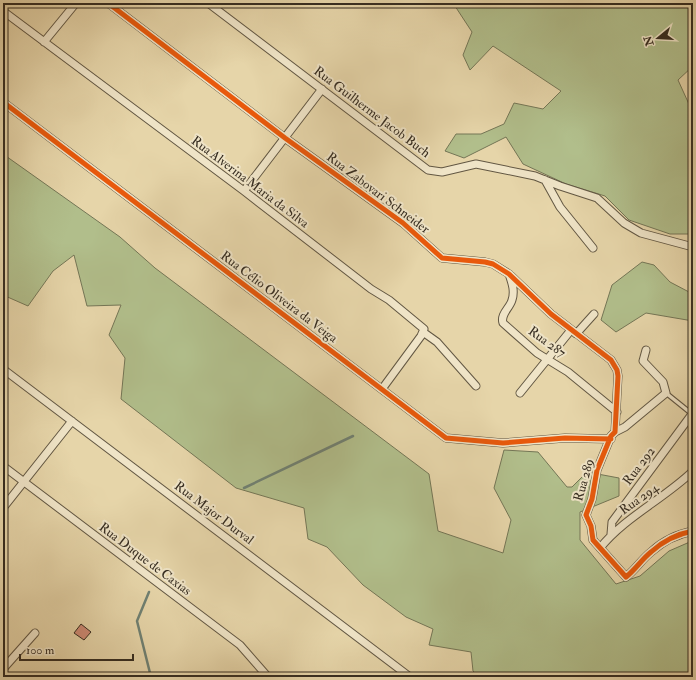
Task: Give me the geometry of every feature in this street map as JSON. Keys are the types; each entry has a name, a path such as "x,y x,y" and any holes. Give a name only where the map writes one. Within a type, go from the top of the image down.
{"street":[{"path":"44,42 76,3"},
{"name":"Rua Zabovari Schneider","path":"108,3 285,138 403,223 442,258 493,264 509,274 545,308 606,356 614,364 618,376 615,432 611,439"},
{"name":"Rua Guilherme Jacob Buch","path":"208,3 428,170 442,172 476,164 545,180 597,198 624,223 641,233 693,248"},
{"name":"Rua Alverina Maria da Silva","path":"3,11 244,191 371,289 389,300 407,314 424,329 423,332 438,342 476,386"},
{"path":"244,191 322,90"},
{"name":"Rua Célio Oliveira da Veiga","path":"3,102 446,438 503,443 564,438 611,439"},
{"path":"545,180 560,207 593,248"},
{"name":"Rua 287","path":"509,274 513,288 512,301 502,320 507,327 530,347 568,372 617,412"},
{"path":"520,393 547,359 594,314"},
{"path":"382,389 423,332"},
{"path":"615,432 625,427 666,393 663,382 643,361 646,350"},
{"name":"Rua Major Durval","path":"3,369 410,677"},
{"name":"Rua 292","path":"611,534 612,522 692,414"},
{"path":"3,508 72,421"},
{"name":"Rua 289","path":"611,439 597,470 592,499 586,515 591,526 593,540 600,548 626,577 651,552 669,539 679,534 693,531"},
{"name":"Rua Duque de Caxias","path":"3,466 240,645 268,677"},
{"name":"Rua 294","path":"600,548 611,534 676,487 693,471"},
{"path":"3,669 35,633"}],"lane":[{"path":"666,393 692,414"}],"green space":[{"path":"453,3 693,3 693,66 678,80 693,113 693,234 670,234 629,220 605,196 566,184 523,164 506,137 464,158 445,151 456,134 481,134 504,124 514,103 543,109 561,91 493,46 470,70 463,55 472,32"},
{"path":"3,154 120,237 155,268 429,474 438,531 503,553 511,520 494,488 504,450 538,452 567,487 572,487 587,472 619,478 619,496 580,512 580,540 616,584 640,576 669,551 692,541 693,677 479,677 473,671 471,652 429,645 433,629 406,617 363,585 327,547 308,539 304,508 236,488 121,399 125,358 109,335 121,305 87,306 74,255 53,271 28,306 3,295"},
{"path":"642,262 654,265 670,282 689,292 693,289 693,321 646,313 616,332 601,320 612,285"}],"building":[{"path":"81,624 91,632 84,640 74,633"}],"waterway":[{"path":"244,488 353,436"},
{"path":"149,592 137,621 151,677"}],"cycle path":[{"path":"108,3 285,138 403,223 442,258 493,264 509,274 551,314 611,360 617,370 618,376 615,432 611,436 597,470 592,499 586,515 591,526 593,540 626,577 660,544 681,534 693,531"},
{"path":"3,102 446,438 503,443 565,438 611,439"}]}
